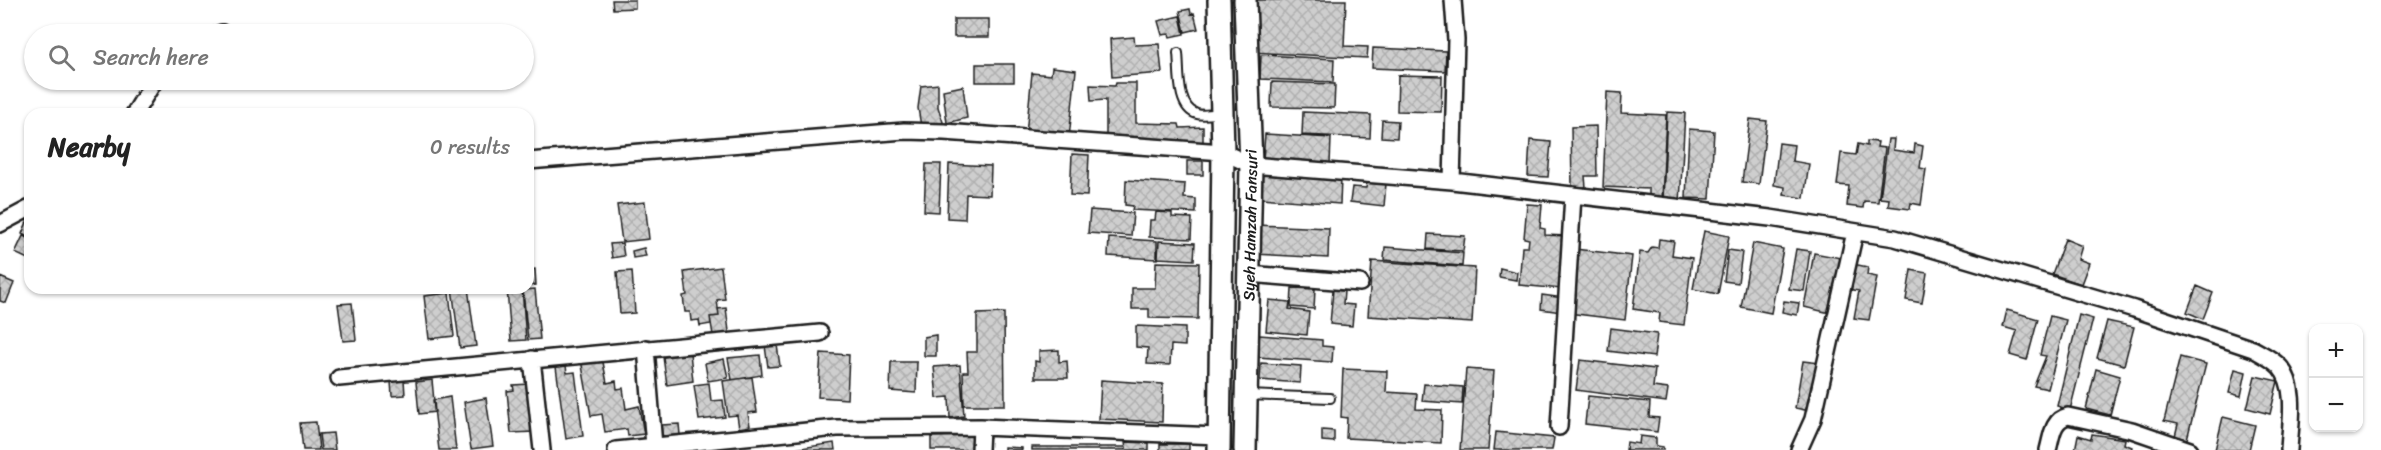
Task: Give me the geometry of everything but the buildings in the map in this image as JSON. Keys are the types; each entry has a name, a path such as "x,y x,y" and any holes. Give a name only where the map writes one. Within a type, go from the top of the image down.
{"main road":[{"name":"Syeh Hamzah Fansuri","path":"1219,0 1223,152 1219,443"},
{"name":"Syeh Hamzah Fansuri","path":"1245,0 1251,165 1245,450"}],"street":[{"path":"1452,181 1456,40 1453,0"},
{"path":"138,108 148,90"},
{"path":"534,161 904,131 1223,152 1251,165 1452,181 1758,217 1895,238 2134,309 2253,349 2280,367 2287,378 2290,393 2289,450"},
{"path":"1559,427 1574,195"},
{"path":"0,224 24,211"},
{"path":"1798,450 1813,419 1855,232"},
{"path":"1249,274 1360,284"},
{"path":"339,378 646,348 701,346 820,333"},
{"path":"646,348 654,446"},
{"path":"532,359 542,450"},
{"path":"2048,450 2055,424 2061,418 2068,416 2132,430 2190,450"},
{"path":"616,450 654,446 759,443 837,428 981,427 1219,443"},
{"path":"980,450 981,427"}],"lane":[{"path":"1178,53 1183,100 1186,105 1198,115 1222,113"},
{"path":"1246,395 1330,398"}]}
